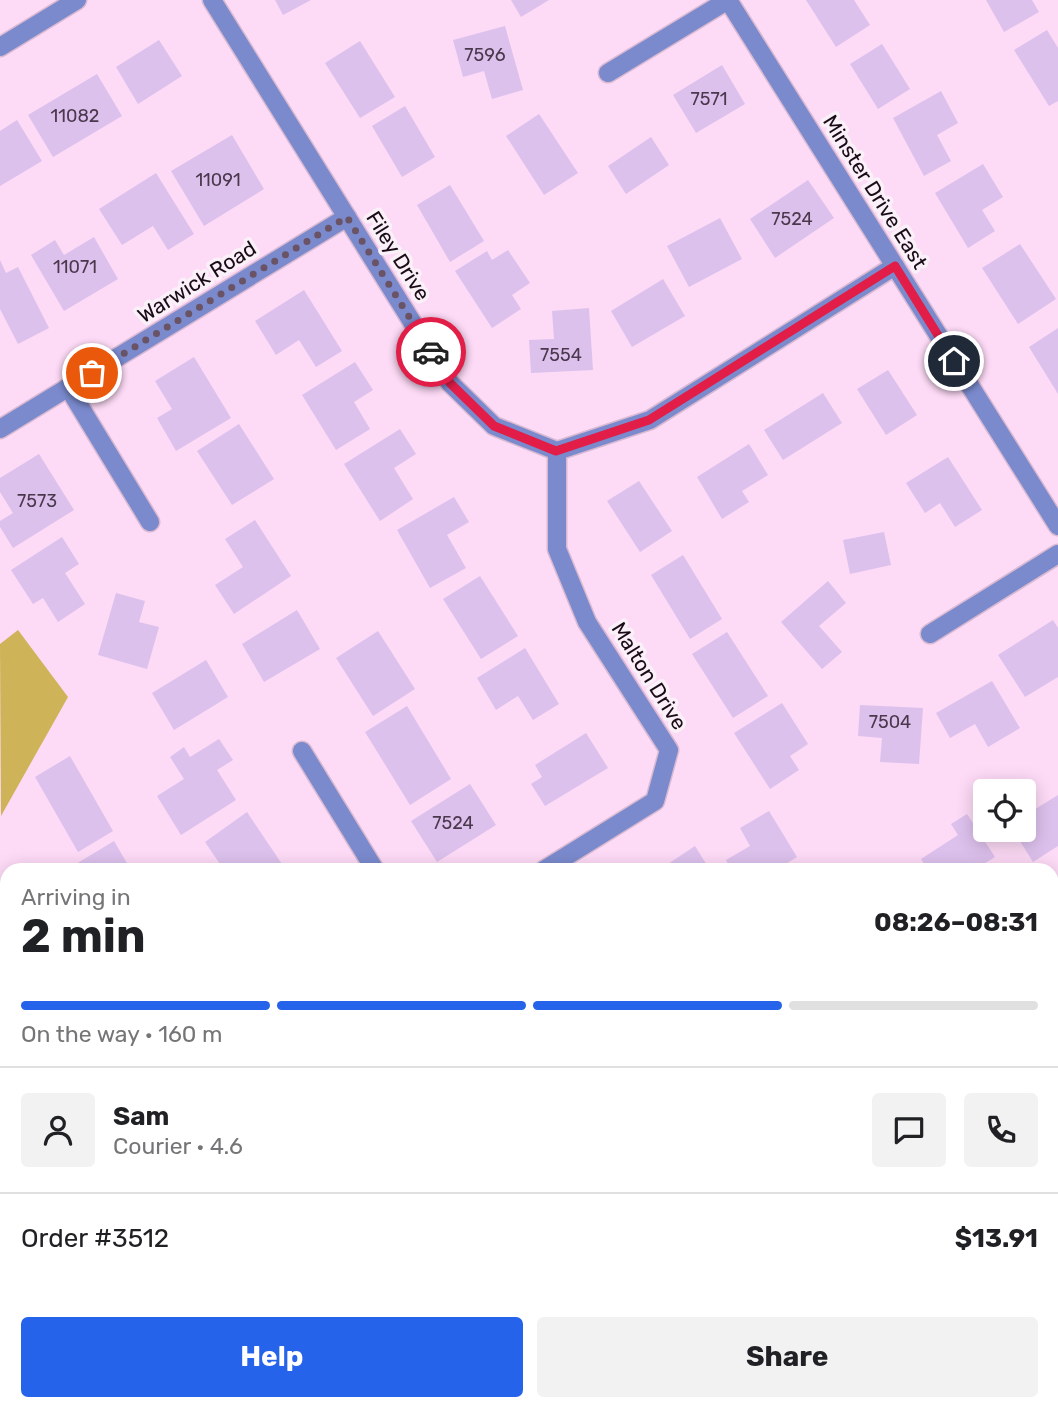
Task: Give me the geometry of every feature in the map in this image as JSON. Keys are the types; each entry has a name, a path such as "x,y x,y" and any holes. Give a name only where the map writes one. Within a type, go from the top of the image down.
{"street":[{"path":"0,47 77,0"},
{"name":"Filey Drive","path":"212,0 450,383 494,426 556,451"},
{"name":"Minster Drive East","path":"608,73 728,1 1058,526"},
{"name":"Warwick Road","path":"0,429 347,217"},
{"path":"556,451 649,420 895,266"},
{"path":"68,387 150,522"},
{"name":"Malton Drive","path":"555,863 655,801 668,750 587,622 557,549 556,451"},
{"path":"930,634 1058,554"},
{"path":"302,751 371,863"}],"shaded area":[{"path":"18,630 68,697 1,816 0,644"}],"building":[{"path":"275,0 311,0 283,15"},
{"path":"511,0 549,0 521,17"},
{"path":"806,0 854,0 870,25 836,47"},
{"path":"986,0 1032,0 1039,12 1004,32"},
{"path":"505,26 523,90 492,99 484,71 463,77 453,40"},
{"path":"1047,30 1058,48 1058,101 1049,106 1014,50"},
{"path":"159,40 182,76 138,104 116,67"},
{"path":"360,41 395,97 360,118 325,63"},
{"path":"882,44 910,89 878,109 850,64"},
{"path":"722,65 745,104 696,133 673,95"},
{"path":"97,74 122,116 53,157 28,115"},
{"path":"941,91 958,123 937,135 951,161 924,176 893,118"},
{"path":"405,106 435,157 402,177 372,126"},
{"path":"539,114 578,173 544,195 506,136"},
{"path":"17,120 42,161 0,186 0,131"},
{"path":"232,135 264,189 204,226 171,171"},
{"path":"651,137 669,165 626,194 608,166"},
{"path":"983,164 1003,197 982,210 995,231 968,248 935,193"},
{"path":"156,173 194,234 168,250 153,226 122,245 99,209"},
{"path":"808,180 834,218 775,258 750,219"},
{"path":"450,185 484,241 450,262 417,205"},
{"path":"720,218 742,259 689,287 667,246"},
{"path":"94,237 118,279 64,311 31,255 55,240 64,255"},
{"path":"1020,244 1056,299 1018,324 982,268"},
{"path":"508,250 530,283 512,295 521,309 492,328 455,271 487,251 492,260"},
{"path":"0,260 6,273 18,267 49,328 18,344 0,309"},
{"path":"663,279 685,316 632,347 611,311"},
{"path":"304,290 342,351 316,367 299,340 276,355 255,321"},
{"path":"589,308 593,370 531,373 529,340 554,339 552,311"},
{"path":"1058,328 1058,394 1029,347"},
{"path":"194,357 231,418 176,451 157,418 172,409 155,381"},
{"path":"355,362 373,390 354,402 370,429 336,450 302,395"},
{"path":"888,370 917,415 886,435 857,389"},
{"path":"823,393 842,423 783,460 764,430"},
{"path":"239,424 274,479 232,505 197,451"},
{"path":"400,429 416,454 394,468 413,499 380,521 344,464"},
{"path":"749,444 768,475 742,491 749,502 722,519 697,477"},
{"path":"39,454 74,510 13,548 0,527 0,521 13,513 0,492 0,478"},
{"path":"948,457 982,510 955,527 940,503 925,513 906,483"},
{"path":"639,481 672,531 640,552 607,501"},
{"path":"454,497 469,522 447,535 466,568 430,588 397,530"},
{"path":"255,520 291,576 234,614 215,585 243,567 225,539"},
{"path":"884,532 891,565 850,574 843,540"},
{"path":"62,537 79,564 65,573 85,604 58,622 43,598 33,604 11,570"},
{"path":"683,555 722,619 690,639 651,575"},
{"path":"480,576 518,636 481,659 443,599"},
{"path":"828,581 846,603 819,626 842,652 822,669 781,622"},
{"path":"116,593 145,601 139,622 159,627 147,669 98,655"},
{"path":"297,610 320,649 264,682 242,644"},
{"path":"1053,620 1058,628 1058,677 1025,697 998,655"},
{"path":"378,631 415,689 373,716 336,658"},
{"path":"727,632 768,696 733,718 692,654"},
{"path":"525,648 559,704 533,720 518,696 496,710 477,678"},
{"path":"206,660 228,697 174,730 152,693"},
{"path":"992,681 1020,728 988,747 975,724 950,738 936,713"},
{"path":"782,703 808,744 790,756 799,770 770,789 734,733"},
{"path":"860,705 923,708 919,764 880,762 882,738 858,736"},
{"path":"407,706 451,779 410,805 365,732"},
{"path":"586,733 608,768 545,806 531,784 542,777 535,765"},
{"path":"219,739 233,760 217,770 236,800 181,835 157,796 184,779 170,757 184,747 190,757"},
{"path":"70,756 113,831 78,852 35,777"},
{"path":"470,784 496,825 437,862 411,821"},
{"path":"1058,795 1058,846 1033,862 1020,842 1036,842 1036,809"},
{"path":"769,811 797,857 787,863 728,863 726,860 750,846 740,828"},
{"path":"247,812 281,863 219,863 205,842"},
{"path":"967,814 973,823 973,842 985,842 995,857 985,863 924,863 921,859 958,835 951,824"},
{"path":"114,841 127,863 78,863"},
{"path":"695,846 706,863 670,863"}],"way so far":[{"path":"92,373 347,217 431,352"}],"route":[{"path":"431,352 450,383 494,426 556,451 649,420 895,266 954,361"}]}
